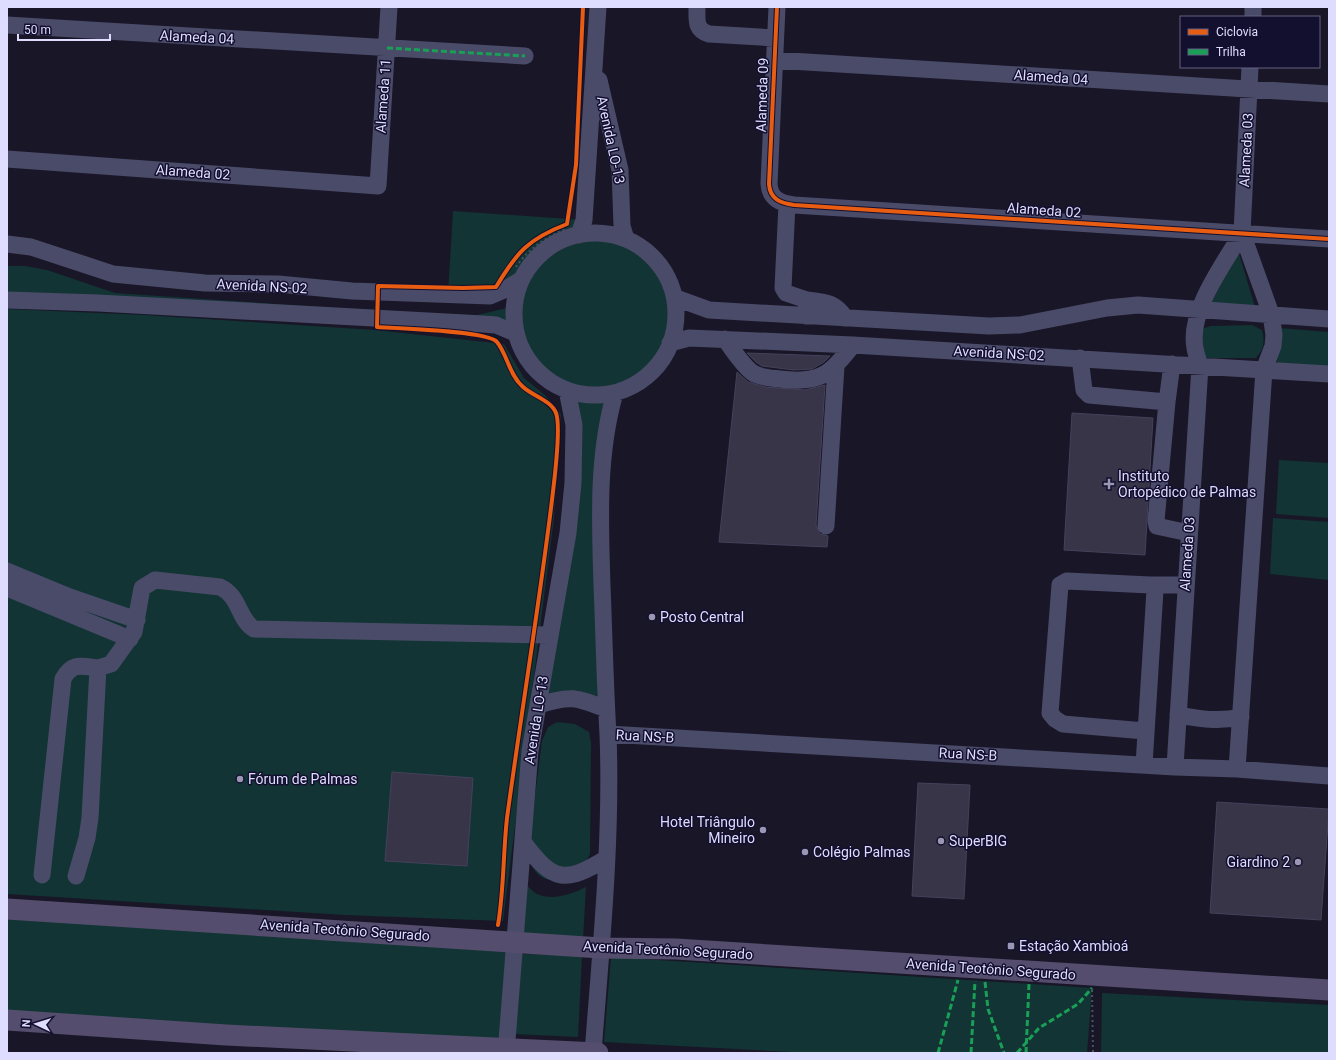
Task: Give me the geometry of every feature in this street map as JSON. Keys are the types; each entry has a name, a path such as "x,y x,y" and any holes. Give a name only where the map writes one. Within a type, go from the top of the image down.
{"main road":[{"name":"Avenida Teotônio Segurado","path":"7,909 515,941 601,948 684,950 1329,990"},
{"path":"7,1020 226,1035 506,1051 598,1053"}],"street":[{"name":"Alameda 11","path":"378,186 389,7"},
{"name":"Avenida LO-13","path":"572,229 584,220 598,7"},
{"path":"697,7 697,23 699,29 703,32 709,34 775,38"},
{"name":"Alameda 09","path":"769,184 777,7"},
{"name":"Alameda 04","path":"7,25 525,56"},
{"name":"Alameda 04","path":"774,60 1329,94"},
{"name":"Avenida LO-13","path":"595,64 620,170 622,226 626,239"},
{"name":"Alameda 03","path":"1237,769 1264,370 1274,346 1272,314 1242,233 1250,68"},
{"name":"Alameda 02","path":"7,159 378,186"},
{"name":"Alameda 02","path":"769,184 769,192 774,199 787,204 1329,238"},
{"path":"787,204 783,265 784,291 806,308"},
{"path":"572,229 626,239 648,252 656,260 670,282 676,298 676,319 670,343 660,366 649,376 615,393 601,394 567,390 552,383 533,366 524,353 515,333 514,296 517,275 537,261 572,229"},
{"name":"Alameda 03","path":"1175,767 1185,585 1200,366 1194,348 1194,334 1198,309 1242,233"},
{"name":"Avenida NS-02","path":"7,244 30,247 113,274 205,283 278,284 352,292 490,296 504,290 517,275"},
{"name":"Avenida NS-02","path":"676,298 709,310 806,308 844,318 989,326 1020,325 1107,308 1138,305 1329,319"},
{"name":"Avenida NS-02","path":"7,300 98,303 484,324 496,325 515,333"},
{"name":"Avenida NS-02","path":"670,343 689,338 853,345 1329,374"},
{"path":"725,339 751,372 758,375 791,380 810,380 822,376 836,366 853,345"},
{"path":"1080,358 1084,390 1089,395 1167,402"},
{"path":"1172,364 1156,521 1157,526 1161,528 1189,533"},
{"path":"826,526 836,366"},
{"name":"Avenida LO-13","path":"506,1051 524,843 530,751 539,705 549,635 568,533 573,483 574,425 567,390"},
{"path":"593,1053 609,826 608,734 600,534 604,440 615,393"},
{"path":"7,571 70,597 137,620"},
{"path":"42,875 63,679 68,670 75,666 98,668 111,664 130,639 137,620 142,588 155,580 220,586 228,590 238,603 247,625 254,629 549,635"},
{"path":"1145,731 1063,724 1055,719 1050,713 1060,585 1067,581 1185,585"},
{"path":"1144,765 1155,590 1150,585"},
{"path":"7,588 130,639"},
{"path":"76,876 87,838 90,818 98,668"},
{"path":"539,705 562,698 584,700 606,709"},
{"path":"1178,715 1215,720 1228,720 1241,717"},
{"name":"Rua NS-B","path":"608,734 1175,767 1237,769 1329,776"},
{"path":"524,843 539,864 554,875 566,876 585,872 606,858"}],"path":[{"path":"546,232 572,229"},
{"path":"517,275 521,260 544,240 572,229"},
{"path":"1092,976 1093,1053"}],"green space":[{"path":"453,211 584,220 579,235 603,234 648,252 670,282 676,298 670,343 638,383 615,393 604,451 606,709 547,704 574,511 567,390 533,366 515,333 519,281 504,290 448,294"},
{"path":"1238,250 1255,307 1211,304"},
{"path":"7,266 25,266 47,270 115,293 424,314 477,315 507,308 505,336 466,326 7,295"},
{"path":"7,309 144,315 375,330 504,344 524,378 546,396 561,414 554,518 503,921 345,915 7,894"},
{"path":"1252,325 1262,330 1263,338 1261,352 1256,358 1203,358 1201,329 1211,326"},
{"path":"1279,328 1329,332 1329,367 1277,364"},
{"path":"1279,460 1329,463 1329,518 1276,514"},
{"path":"1273,518 1329,522 1329,580 1270,574"},
{"path":"557,722 575,724 589,732 591,744 590,854 582,870 552,880 546,879 538,874 532,866 528,851 542,741 548,727"},
{"path":"525,883 537,894 549,897 562,896 586,887 583,940 522,937"},
{"path":"7,909 515,941 500,1047 7,1020"},
{"path":"521,954 582,955 578,1037 513,1034"},
{"path":"611,957 1092,988 1087,1053 811,1053 604,1042"},
{"path":"1102,993 1329,1005 1329,1053 1101,1053"}],"building":[{"path":"747,353 830,356 824,362 812,369 794,370 762,366"},
{"path":"737,372 748,382 765,387 805,390 825,385 816,525 820,534 828,536 827,547 719,542"},
{"name":"Instituto Ortopédico de Palmas","path":"1072,413 1153,418 1145,555 1064,550"},
{"path":"392,772 473,778 467,866 385,861"},
{"name":"SuperBIG","path":"918,783 970,785 964,899 912,896"},
{"path":"1217,802 1329,809 1321,920 1210,913"}],"marked path":[{"path":"387,48 525,56"},
{"path":"938,1053 958,980"},
{"path":"971,1053 975,981"},
{"path":"985,982 988,1009 1004,1053"},
{"path":"1026,1053 1029,984"},
{"path":"1017,1053 1039,1028 1078,1004 1092,988"}],"cycle path":[{"path":"498,925 507,818 541,586 558,445 558,421 554,409 546,401 522,386 514,376 497,342 490,338 478,335 441,331 377,327 378,286 463,288 496,287 510,264 525,248 542,235 567,224 576,165 583,7"},
{"path":"777,7 769,184 771,193 774,197 784,203 794,205 1329,239"}],"place":[{"name":"Instituto Ortopédico de Palmas","path":"1109,484"},
{"name":"Posto Central","path":"652,617"},
{"name":"Fórum de Palmas","path":"240,779"},
{"name":"Hotel Triângulo Mineiro","path":"763,830"},
{"name":"SuperBIG","path":"941,841"},
{"name":"Colégio Palmas","path":"805,852"},
{"name":"Giardino 2","path":"1298,862"},
{"name":"Estação Xambioá","path":"1011,946"}]}
